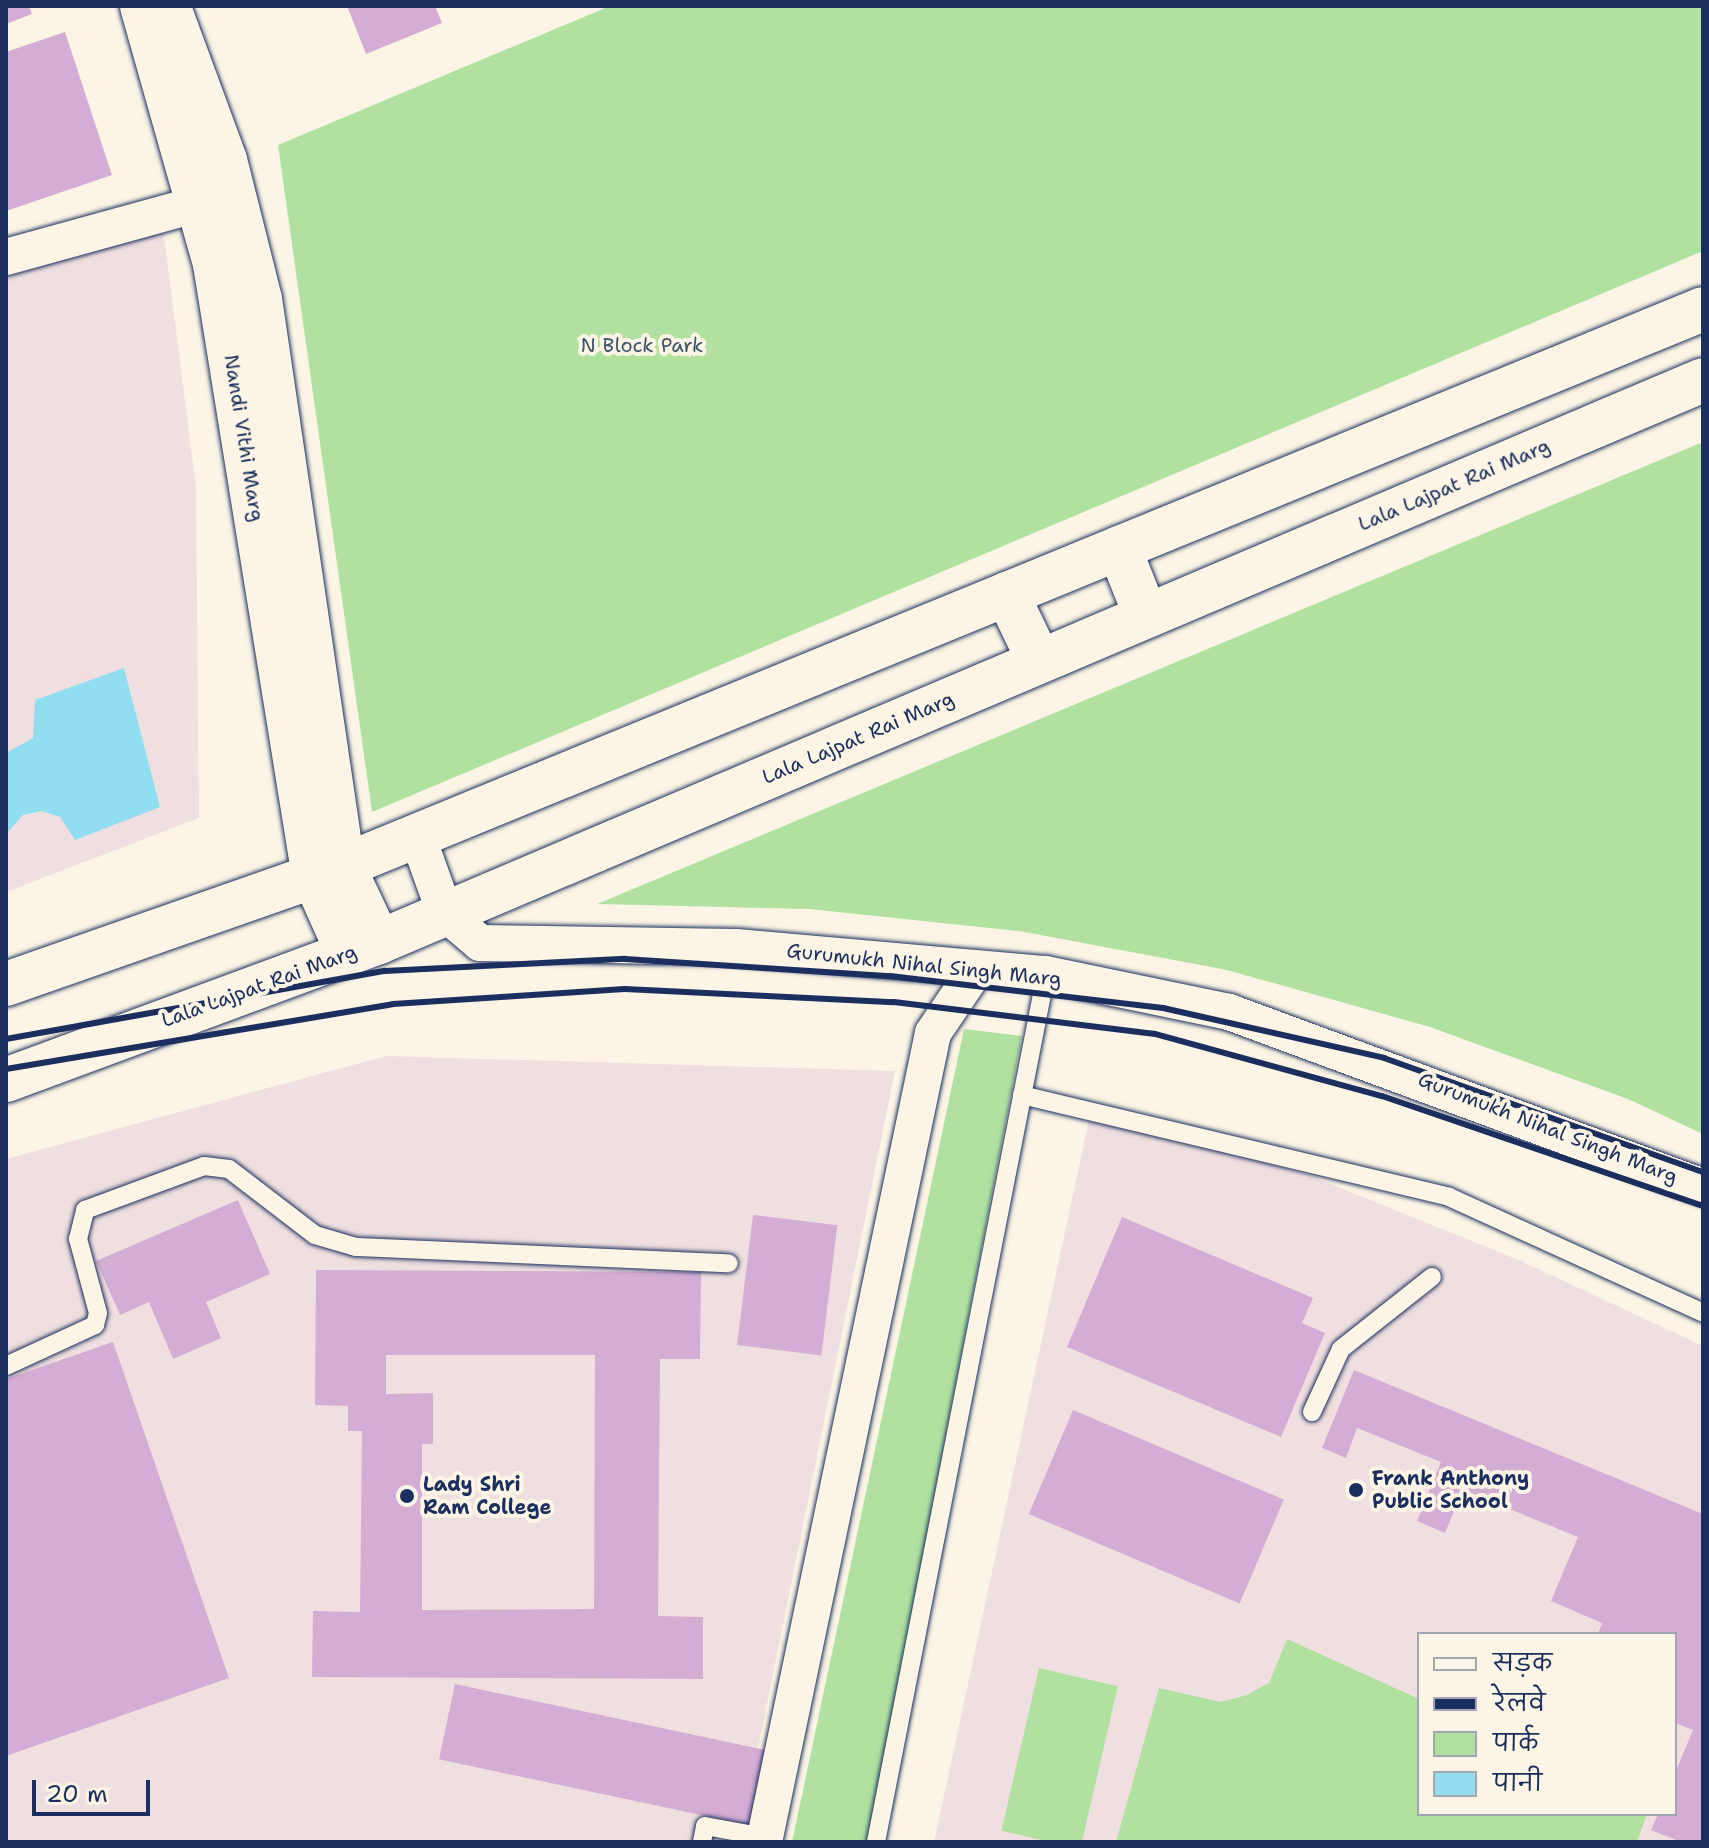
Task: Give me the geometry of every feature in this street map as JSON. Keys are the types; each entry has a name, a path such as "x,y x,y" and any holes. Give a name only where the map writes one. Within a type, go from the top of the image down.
{"main road":[{"name":"Nandi Vithi Marg","path":"142,6 216,199"},
{"name":"Nandi Vithi Marg","path":"169,6 216,199 215,264 329,871 363,947"},
{"path":"6,984 329,871 1703,309"},
{"name":"Lala Lajpat Rai Marg","path":"6,1080 363,947 1703,380"},
{"path":"1119,548 1146,616"},
{"path":"1007,594 1039,661"}],"street":[{"path":"6,257 216,199"},
{"name":"Gurumukh Nihal Singh Marg","path":"417,835 445,913 480,943 736,947 1046,974 1229,1012 1703,1187"},
{"path":"765,1840 933,1033 977,968"}],"lane":[{"path":"876,1842 1046,974"},
{"path":"1022,1095 1449,1197 1703,1313"},
{"path":"6,1366 95,1325 98,1313 78,1239 85,1210 204,1166 229,1169 315,1235 356,1247 729,1263"},
{"path":"1312,1412 1341,1349 1432,1277"},
{"path":"702,1842 705,1826 765,1840"}],"shaded area":[{"path":"163,228 196,487 199,818 6,892 6,273"},
{"name":"Lady Shri Ram College","path":"386,1056 895,1071 739,1842 6,1842 6,1159"},
{"name":"Frank Anthony Public School","path":"1091,1111 1311,1176 1521,1261 1703,1346 1703,1842 934,1842"}],"green space":[{"name":"N Block Park","path":"610,6 1703,6 1703,251 372,812 278,145"},
{"path":"1703,442 1703,1134 1628,1099 1430,1027 1227,970 1019,931 809,909 597,904"},
{"path":"964,1029 1022,1036 868,1842 792,1842"},
{"path":"1287,1639 1417,1698 1417,1816 1646,1816 1637,1842 1116,1842 1159,1688 1221,1702 1247,1695 1269,1683"},
{"path":"1039,1668 1118,1686 1082,1842 1050,1842 1001,1831"}],"water":[{"path":"124,668 160,807 75,840 60,817 42,811 23,815 6,834 6,753 33,738 35,700"}],"building":[{"path":"6,6 29,6 32,14 6,24"},
{"path":"347,6 435,6 442,23 366,54"},
{"path":"65,32 112,175 6,211 6,52"},
{"path":"238,1200 270,1274 206,1302 221,1338 173,1359 149,1302 120,1315 96,1261"},
{"path":"753,1215 837,1225 821,1355 737,1345"},
{"path":"1122,1217 1313,1298 1302,1323 1325,1333 1281,1437 1067,1347"},
{"path":"316,1270 701,1272 700,1359 660,1359 658,1616 703,1617 703,1679 312,1677 313,1611 360,1612 362,1431 348,1431 348,1406 315,1405","holes":["386,1355 595,1355 594,1609 422,1610 422,1444 433,1444 433,1393 386,1394"]},
{"path":"113,1342 229,1678 6,1756 6,1379"},
{"path":"1354,1370 1703,1514 1703,1842 1681,1842 1651,1830 1657,1816 1677,1816 1677,1768 1693,1730 1677,1724 1677,1632 1599,1632 1602,1623 1551,1601 1578,1537 1463,1490 1445,1533 1417,1521 1441,1462 1357,1428 1346,1458 1322,1448"},
{"path":"1073,1410 1284,1499 1240,1603 1029,1514"},
{"path":"455,1684 775,1752 759,1827 439,1759"}],"railway":[{"path":"6,1039 385,971 625,959 890,976 1163,1008 1384,1058 1703,1172"},
{"path":"6,1069 393,1004 625,989 894,1002 1155,1034 1382,1096 1703,1206"}],"place":[{"name":"Frank Anthony Public School","path":"1356,1490"},
{"name":"Lady Shri Ram College","path":"407,1496"}]}
